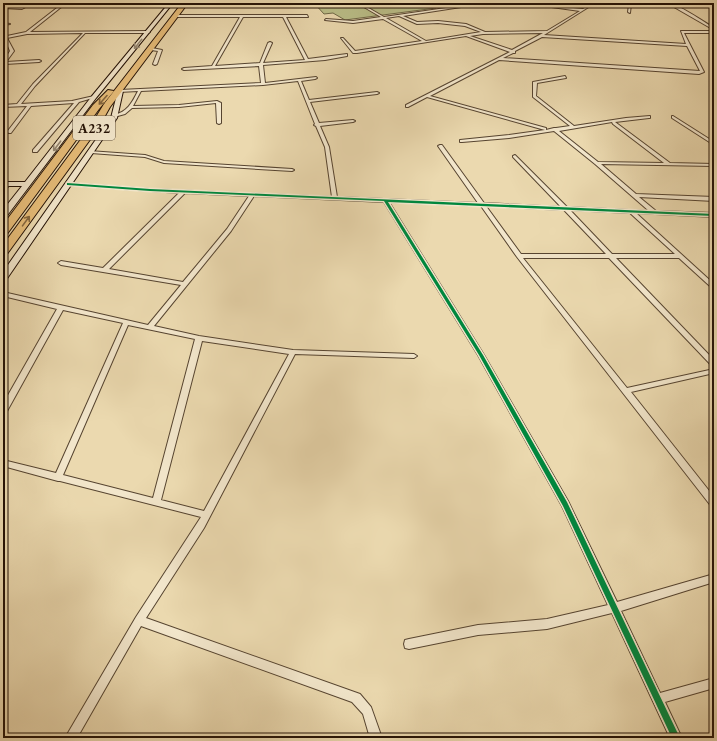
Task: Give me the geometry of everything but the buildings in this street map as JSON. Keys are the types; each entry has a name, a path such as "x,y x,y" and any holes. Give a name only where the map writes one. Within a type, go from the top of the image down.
{"highway":[{"name":"A232","path":"3,232 96,107 118,82 178,3"},
{"name":"A232","path":"3,252 94,128 108,106 185,3"}],"main road":[{"path":"3,215 94,97 171,4"},
{"path":"3,278 91,152 114,116 120,91"},
{"path":"6,184 28,184"}],"street":[{"path":"21,3 171,4"},
{"path":"358,3 426,42"},
{"path":"326,20 353,22 486,3"},
{"path":"524,3 583,10"},
{"path":"406,106 514,52 549,32 594,3"},
{"path":"624,3 630,5 629,12"},
{"path":"668,3 694,15 714,29"},
{"path":"3,8 20,9 30,4"},
{"path":"27,33 64,4"},
{"path":"226,16 232,4 306,4"},
{"path":"399,15 417,23 438,22 466,25 483,32"},
{"path":"175,16 307,16"},
{"path":"213,67 227,45 242,16"},
{"path":"284,16 307,60"},
{"path":"3,24 8,24"},
{"path":"499,59 701,73 682,31 714,32"},
{"path":"3,32 4,38 12,51 3,64"},
{"path":"4,38 27,33 84,34 148,32"},
{"path":"342,39 354,52 357,52 483,32 549,32"},
{"path":"18,105 34,85 84,34"},
{"path":"464,35 514,52"},
{"path":"542,36 688,45"},
{"path":"263,84 261,65 270,43"},
{"path":"152,49 160,50 155,64"},
{"path":"184,68 261,65 331,59 346,55"},
{"path":"3,64 39,61"},
{"path":"565,77 535,82 534,96 572,126"},
{"path":"120,91 263,84 315,78"},
{"path":"299,80 326,147 335,199"},
{"path":"114,116 125,113 140,90"},
{"path":"308,101 377,93"},
{"path":"427,96 547,130"},
{"path":"3,106 77,102 94,97"},
{"path":"35,151 77,102"},
{"path":"130,107 179,106 217,102 219,103 219,123"},
{"path":"9,132 30,104"},
{"path":"462,141 518,136 572,126 649,117"},
{"path":"673,117 714,144"},
{"path":"316,125 353,120"},
{"path":"614,123 669,164"},
{"path":"554,129 597,163 654,212"},
{"path":"440,146 484,204 519,256 714,503"},
{"path":"91,152 150,156 164,162 292,170"},
{"path":"515,156 714,364"},
{"path":"597,163 713,166"},
{"path":"3,190 6,184"},
{"path":"68,184 335,199 484,204 632,212 714,214"},
{"path":"104,271 184,191"},
{"path":"150,327 229,230 252,195"},
{"path":"634,195 714,198"},
{"path":"386,201 481,355 561,497 676,738"},
{"path":"632,212 714,287"},
{"path":"519,256 680,256"},
{"path":"61,263 185,284"},
{"path":"3,294 126,323 199,338 293,352 414,356"},
{"path":"3,411 60,308"},
{"path":"58,478 126,323"},
{"path":"156,502 199,338"},
{"path":"71,738 139,620 201,525 293,352"},
{"path":"625,391 714,371"},
{"path":"3,463 206,515"},
{"path":"409,644 478,630 547,624 614,608 714,578"},
{"path":"139,620 356,698 367,711 376,738"},
{"path":"657,699 714,683"}],"green space":[{"path":"314,3 425,3 436,8 345,20 333,13 324,14"}],"cycle path":[{"path":"68,184 150,190 714,215"},
{"path":"386,201 481,355 565,504 676,738"}]}
